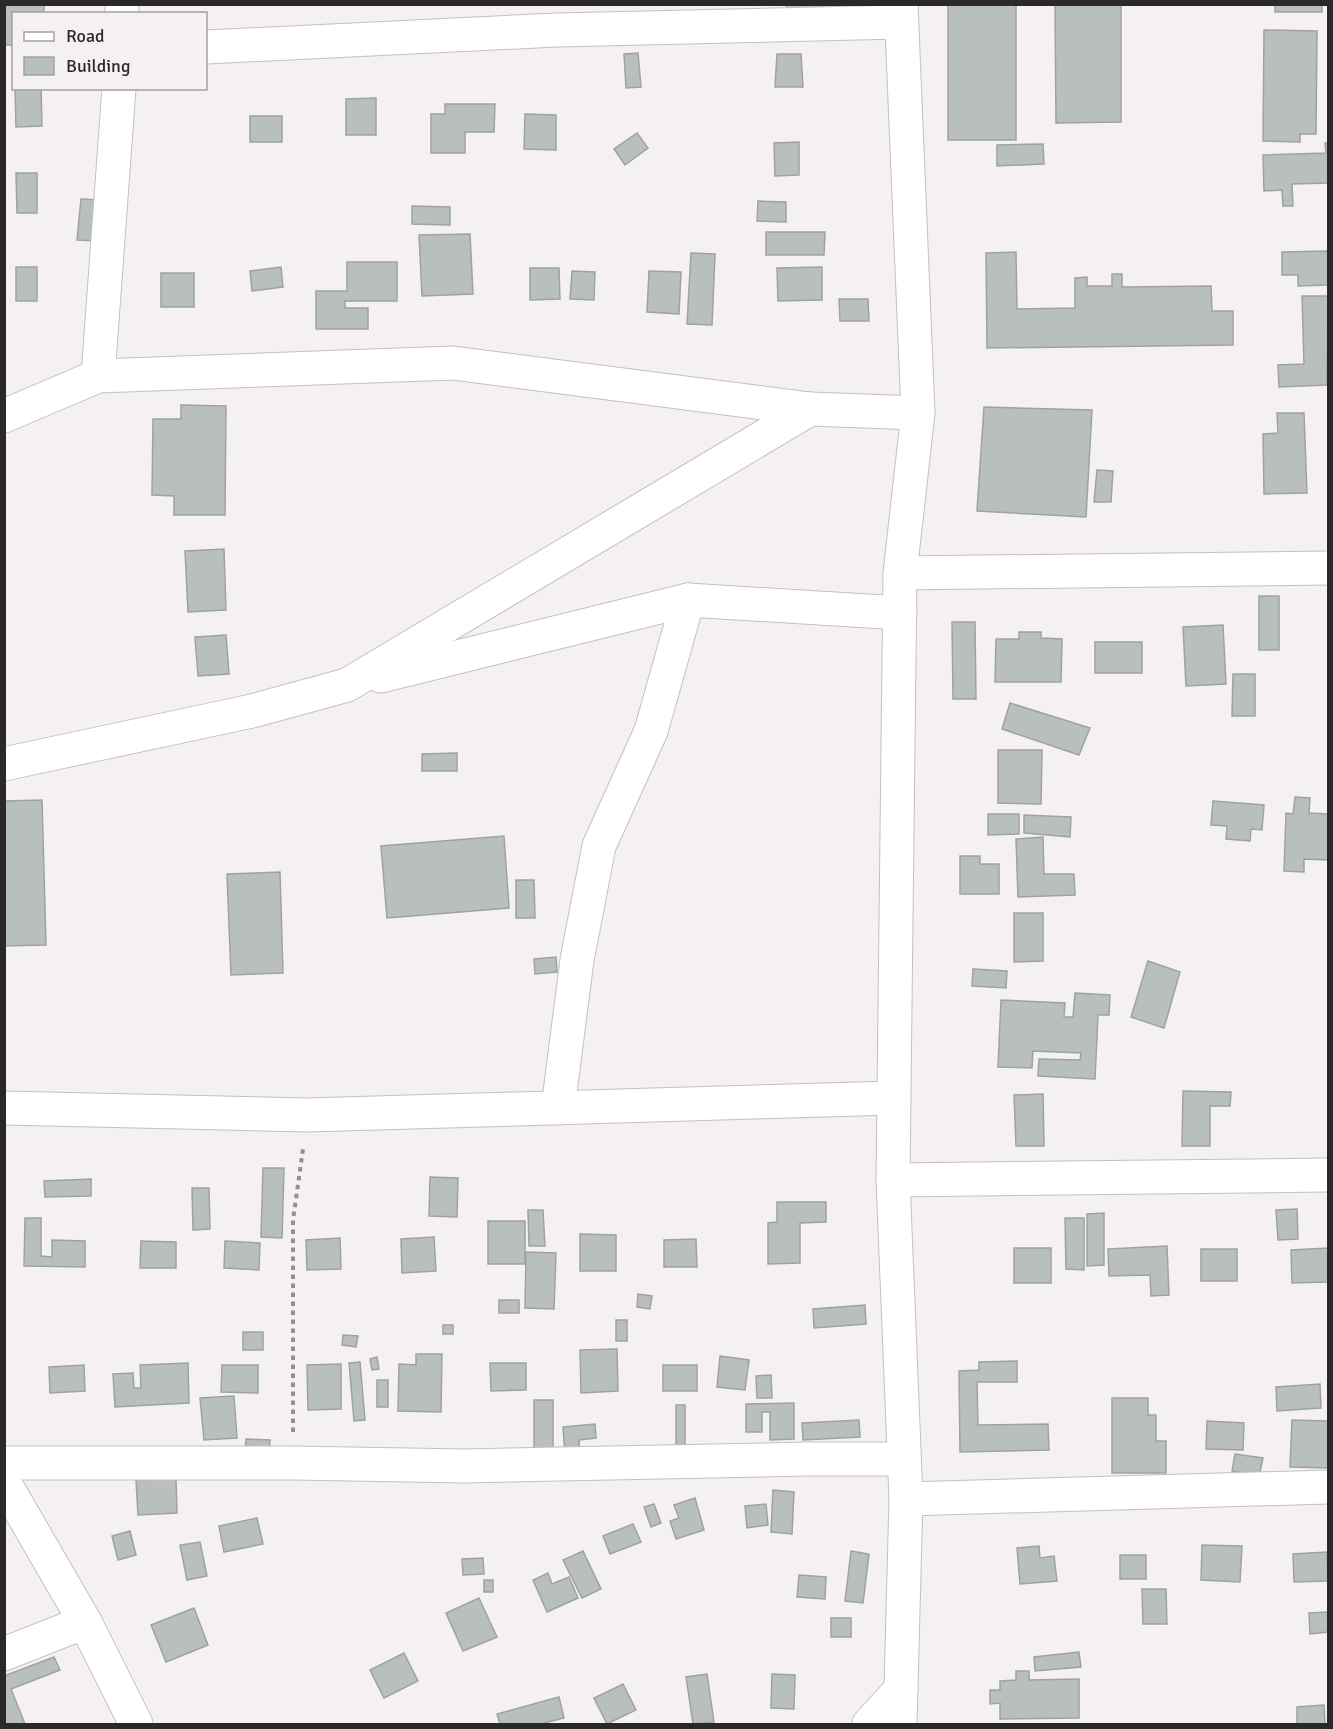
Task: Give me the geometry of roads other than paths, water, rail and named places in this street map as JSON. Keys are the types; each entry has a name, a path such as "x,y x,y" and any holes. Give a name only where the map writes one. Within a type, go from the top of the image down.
{"street":[{"path":"207,47 557,17 901,14 918,413 900,573 893,1180 906,1499 900,1725"},
{"path":"98,376 119,90"},
{"path":"4,416 98,376 453,363 810,410 918,413"},
{"path":"347,685 810,410"},
{"path":"900,573 1329,568"},
{"path":"558,1108 577,960 599,846 651,731 688,600"},
{"path":"4,764 252,711 688,600 900,613"},
{"path":"4,1108 307,1115 894,1098"},
{"path":"893,1180 1329,1175"},
{"path":"4,1463 293,1463 465,1466 904,1459"},
{"path":"4,1482 85,1622 136,1725"},
{"path":"906,1499 1329,1487"},
{"path":"4,1654 85,1622"},
{"path":"869,1725 901,1689"}]}
